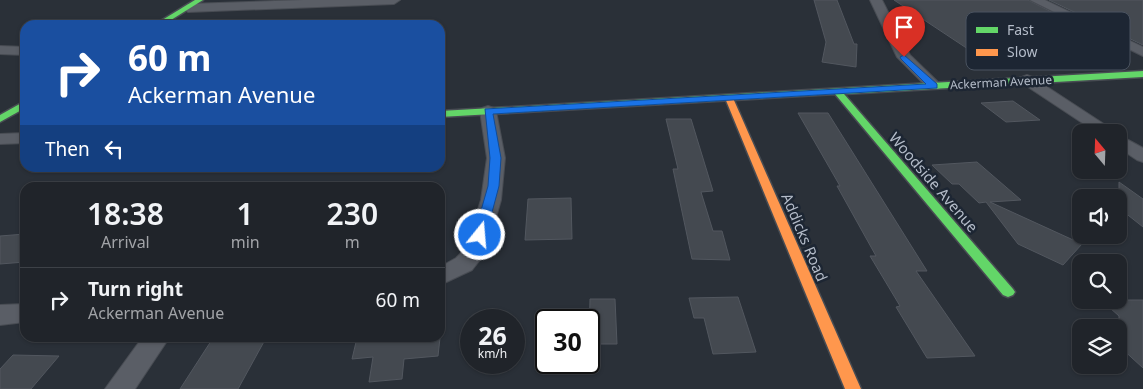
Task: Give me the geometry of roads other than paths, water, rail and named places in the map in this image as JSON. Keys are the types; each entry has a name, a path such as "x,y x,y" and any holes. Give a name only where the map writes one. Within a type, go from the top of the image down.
{"street":[{"path":"167,20 200,0"},
{"path":"188,8 394,0"},
{"path":"876,0 904,57 934,86"},
{"path":"1036,0 1061,12"},
{"path":"1130,46 1143,52"},
{"path":"0,50 20,51"},
{"name":"Ackerman Avenue","path":"445,114 1143,74"},
{"path":"1027,80 1095,124"},
{"name":"Woodside Avenue","path":"837,91 1008,292"},
{"name":"Addicks Road","path":"729,98 853,389"},
{"path":"0,119 20,107"},
{"path":"445,274 464,264 475,252 491,200 496,158 488,111"},
{"path":"0,139 20,138"},
{"path":"1128,146 1143,156"},
{"path":"0,315 20,313"},
{"path":"119,389 153,342"}]}
